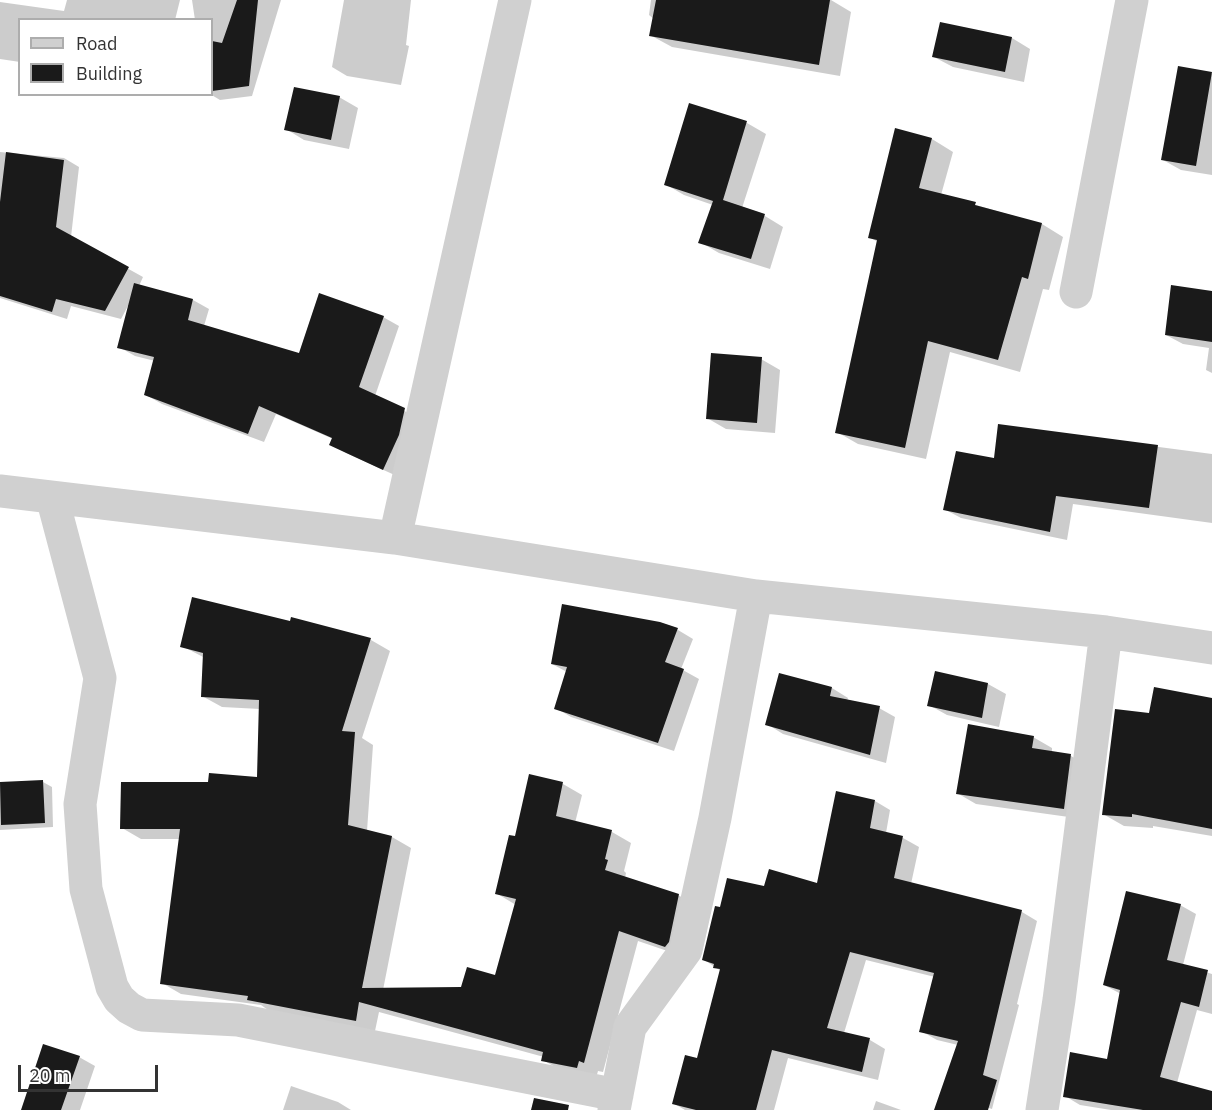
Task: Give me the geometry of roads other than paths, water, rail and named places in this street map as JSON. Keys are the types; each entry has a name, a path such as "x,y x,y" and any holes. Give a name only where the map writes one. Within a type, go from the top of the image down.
{"street":[{"path":"395,538 515,0"},
{"path":"1076,292 1132,0"},
{"path":"0,491 395,538 756,596 1106,632 1212,648"},
{"path":"52,497 100,678 80,804 86,889 112,987 119,999 142,1015 238,1020 616,1103 630,1027 686,950 715,818 756,596"},
{"path":"1042,1110 1059,1000 1106,632"}]}
